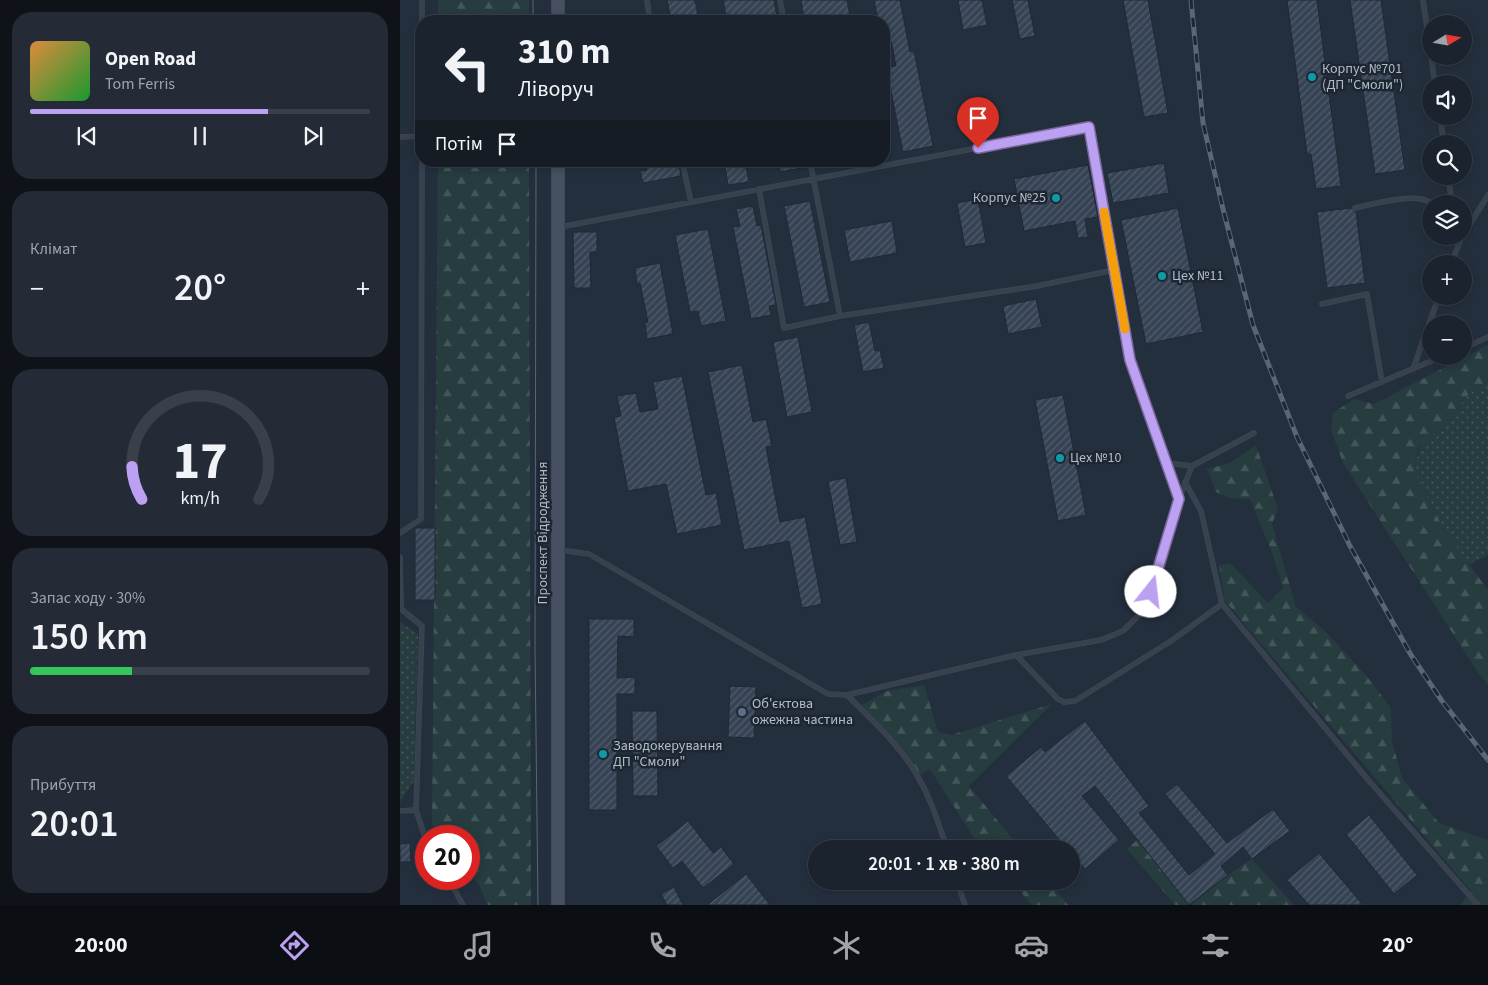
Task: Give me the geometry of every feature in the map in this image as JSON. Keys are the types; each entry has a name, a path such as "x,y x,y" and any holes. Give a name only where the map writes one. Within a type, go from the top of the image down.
{"street":[{"path":"558,0 558,15"},
{"name":"Проспект Відродження","path":"558,167 558,905"}],"lane":[{"path":"422,0 422,15"},
{"path":"646,0 649,15"},
{"path":"780,0 783,15"},
{"path":"1423,0 1434,75"},
{"path":"890,164 1089,127 1130,360 1179,499"},
{"path":"400,137 415,136"},
{"path":"400,533 421,519 422,167"},
{"path":"683,167 691,202"},
{"path":"811,167 840,316"},
{"path":"559,227 877,167"},
{"path":"759,189 784,328 840,316 1037,286 1114,270"},
{"path":"1472,221 1488,195"},
{"path":"1355,208 1410,198 1422,200"},
{"path":"1322,304 1367,294 1382,382"},
{"path":"1413,369 1436,305"},
{"path":"1472,344 1488,337"},
{"path":"1348,396 1422,365"},
{"path":"1167,463 1192,466 1254,433"},
{"path":"558,550 589,554 828,694 848,695 1016,655 1101,640 1123,631 1140,614 1151,592 1179,499 1192,466"},
{"path":"1185,482 1201,511 1222,604 1370,782 1478,905"},
{"path":"400,557 401,609 422,626 416,810 421,825"},
{"path":"1016,655 1058,699 1069,702 1075,701 1171,641 1222,604"},
{"path":"848,695 892,742 918,776 938,821 944,840"},
{"path":"400,810 416,810"},
{"path":"455,890 463,905"},
{"path":"960,890 965,905"}],"green space":[{"path":"438,0 529,0 529,15 438,15"},
{"path":"438,167 529,167 531,905 488,905 480,887 480,825 433,825"},
{"path":"1488,345 1488,381 1468,395 1446,426 1418,447 1414,470 1443,528 1488,590 1488,685 1477,671 1343,463 1331,430 1333,413 1354,399 1374,404 1449,365 1472,365 1472,353"},
{"path":"1488,381 1488,555 1469,564 1443,528 1414,470 1420,445 1446,426 1468,395"},
{"path":"1256,445 1278,509 1272,524 1296,607 1324,630 1365,674 1391,708 1392,741 1402,778 1439,823 1488,840 1488,905 1460,905 1471,891 1225,601 1219,565 1230,563 1268,603 1283,588 1271,550 1250,499 1230,498 1216,492 1207,469 1230,463"},
{"path":"400,622 418,634 414,781 400,802"},
{"path":"924,685 938,732 951,735 1052,704 969,786 1014,840 975,840 930,769 918,776 892,742 859,707 887,691"},
{"path":"1137,840 1189,905 1175,905 1127,849"},
{"path":"1252,859 1294,905 1191,905 1228,875"},
{"path":"1019,890 1056,890 1068,905 1032,905"}],"building":[{"path":"667,0 695,0 698,15 670,15"},
{"path":"723,0 774,0 777,15 726,15"},
{"path":"801,0 847,0 850,15 803,15"},
{"path":"874,0 900,0 910,52 914,51 933,146 903,152 890,87 890,67 896,66 890,41 890,15 877,15"},
{"path":"958,0 982,0 987,25 963,30"},
{"path":"1012,0 1028,0 1035,36 1020,39"},
{"path":"1123,0 1148,0 1168,113 1144,117"},
{"name":"Корпус №701 (ДП \"Смоли\")","path":"1287,0 1317,0 1341,186 1316,189 1311,154 1307,154"},
{"path":"1350,0 1381,0 1405,170 1375,174"},
{"path":"1164,163 1169,193 1113,203 1107,173"},
{"name":"Корпус №25","path":"1088,165 1098,217 1085,219 1088,237 1078,238 1075,221 1024,231 1014,179"},
{"path":"646,167 679,167 681,176 643,183 640,171 647,170"},
{"path":"725,167 746,167 749,182 728,185"},
{"path":"779,167 807,167 780,172"},
{"path":"978,199 986,243 965,247 957,203"},
{"path":"810,201 830,302 804,307 784,206"},
{"path":"753,206 757,226 761,225 776,305 769,306 771,315 751,319 733,227 740,226 736,209"},
{"name":"Цех №11","path":"1178,208 1203,332 1146,344 1121,220"},
{"path":"1351,208 1356,212 1365,283 1327,288 1317,212"},
{"path":"892,221 897,253 850,262 844,230"},
{"path":"708,229 726,321 701,326 698,311 690,312 675,235"},
{"path":"573,232 597,232 597,252 590,252 591,288 574,288"},
{"path":"660,263 673,334 647,339 645,323 648,322 640,283 637,284 635,268"},
{"path":"1036,299 1042,327 1008,334 1003,306"},
{"path":"869,322 875,351 880,350 884,368 863,372 854,325"},
{"path":"798,337 812,412 787,417 773,342"},
{"path":"742,365 753,422 766,419 772,446 766,447 780,522 805,517 822,604 802,608 789,541 744,550 708,372"},
{"path":"682,376 706,495 716,493 722,525 677,534 666,484 628,491 614,417 621,416 617,396 636,393 640,412 658,409 653,382"},
{"name":"Цех №10","path":"1063,395 1086,515 1058,521 1035,400"},
{"path":"846,478 857,542 840,545 828,481"},
{"path":"415,528 435,528 435,600 415,600"},
{"name":"Заводокерування ДП \"Смоли\"","path":"589,619 634,619 634,637 618,636 617,678 635,677 635,694 617,694 617,810 589,810"},
{"name":"Об'єктова ожежна частина","path":"730,686 756,687 754,738 728,737"},
{"path":"632,711 657,711 658,796 633,796"},
{"path":"1085,721 1149,806 1139,813 1189,875 1215,854 1165,794 1177,784 1227,843 1273,809 1290,831 1252,859 1243,847 1221,866 1228,875 1189,905 1095,786 1082,796 1119,840 1085,869 1080,863 1080,840 1059,840 1006,776 1041,747 1045,752"},
{"path":"1369,815 1417,875 1394,894 1346,834"},
{"path":"688,821 713,853 721,847 734,864 703,888 682,861 673,868 656,846"},
{"path":"410,843 411,862 400,862 400,844"},
{"path":"1319,853 1363,905 1309,905 1287,880"},
{"path":"746,874 770,905 707,905"},
{"path":"674,887 683,905 667,905 661,894"}],"tram line":[{"path":"533,0 533,15"},
{"path":"536,167 535,649 538,905"}],"railway":[{"path":"1191,0 1203,123 1253,325 1297,437 1350,546 1411,655 1442,701 1488,760"}],"slow traffic":[{"path":"1104,212 1125,329"}],"place":[{"name":"Корпус №701 (ДП \"Смоли\")","path":"1312,77"},
{"name":"Корпус №25","path":"1056,198"},
{"name":"Цех №11","path":"1162,276"},
{"name":"Цех №10","path":"1060,458"},
{"name":"Об'єктова ожежна частина","path":"742,712"},
{"name":"Заводокерування ДП \"Смоли\"","path":"603,754"}],"route":[{"path":"978,148 1089,127 1130,360 1179,499 1151,592"}]}
